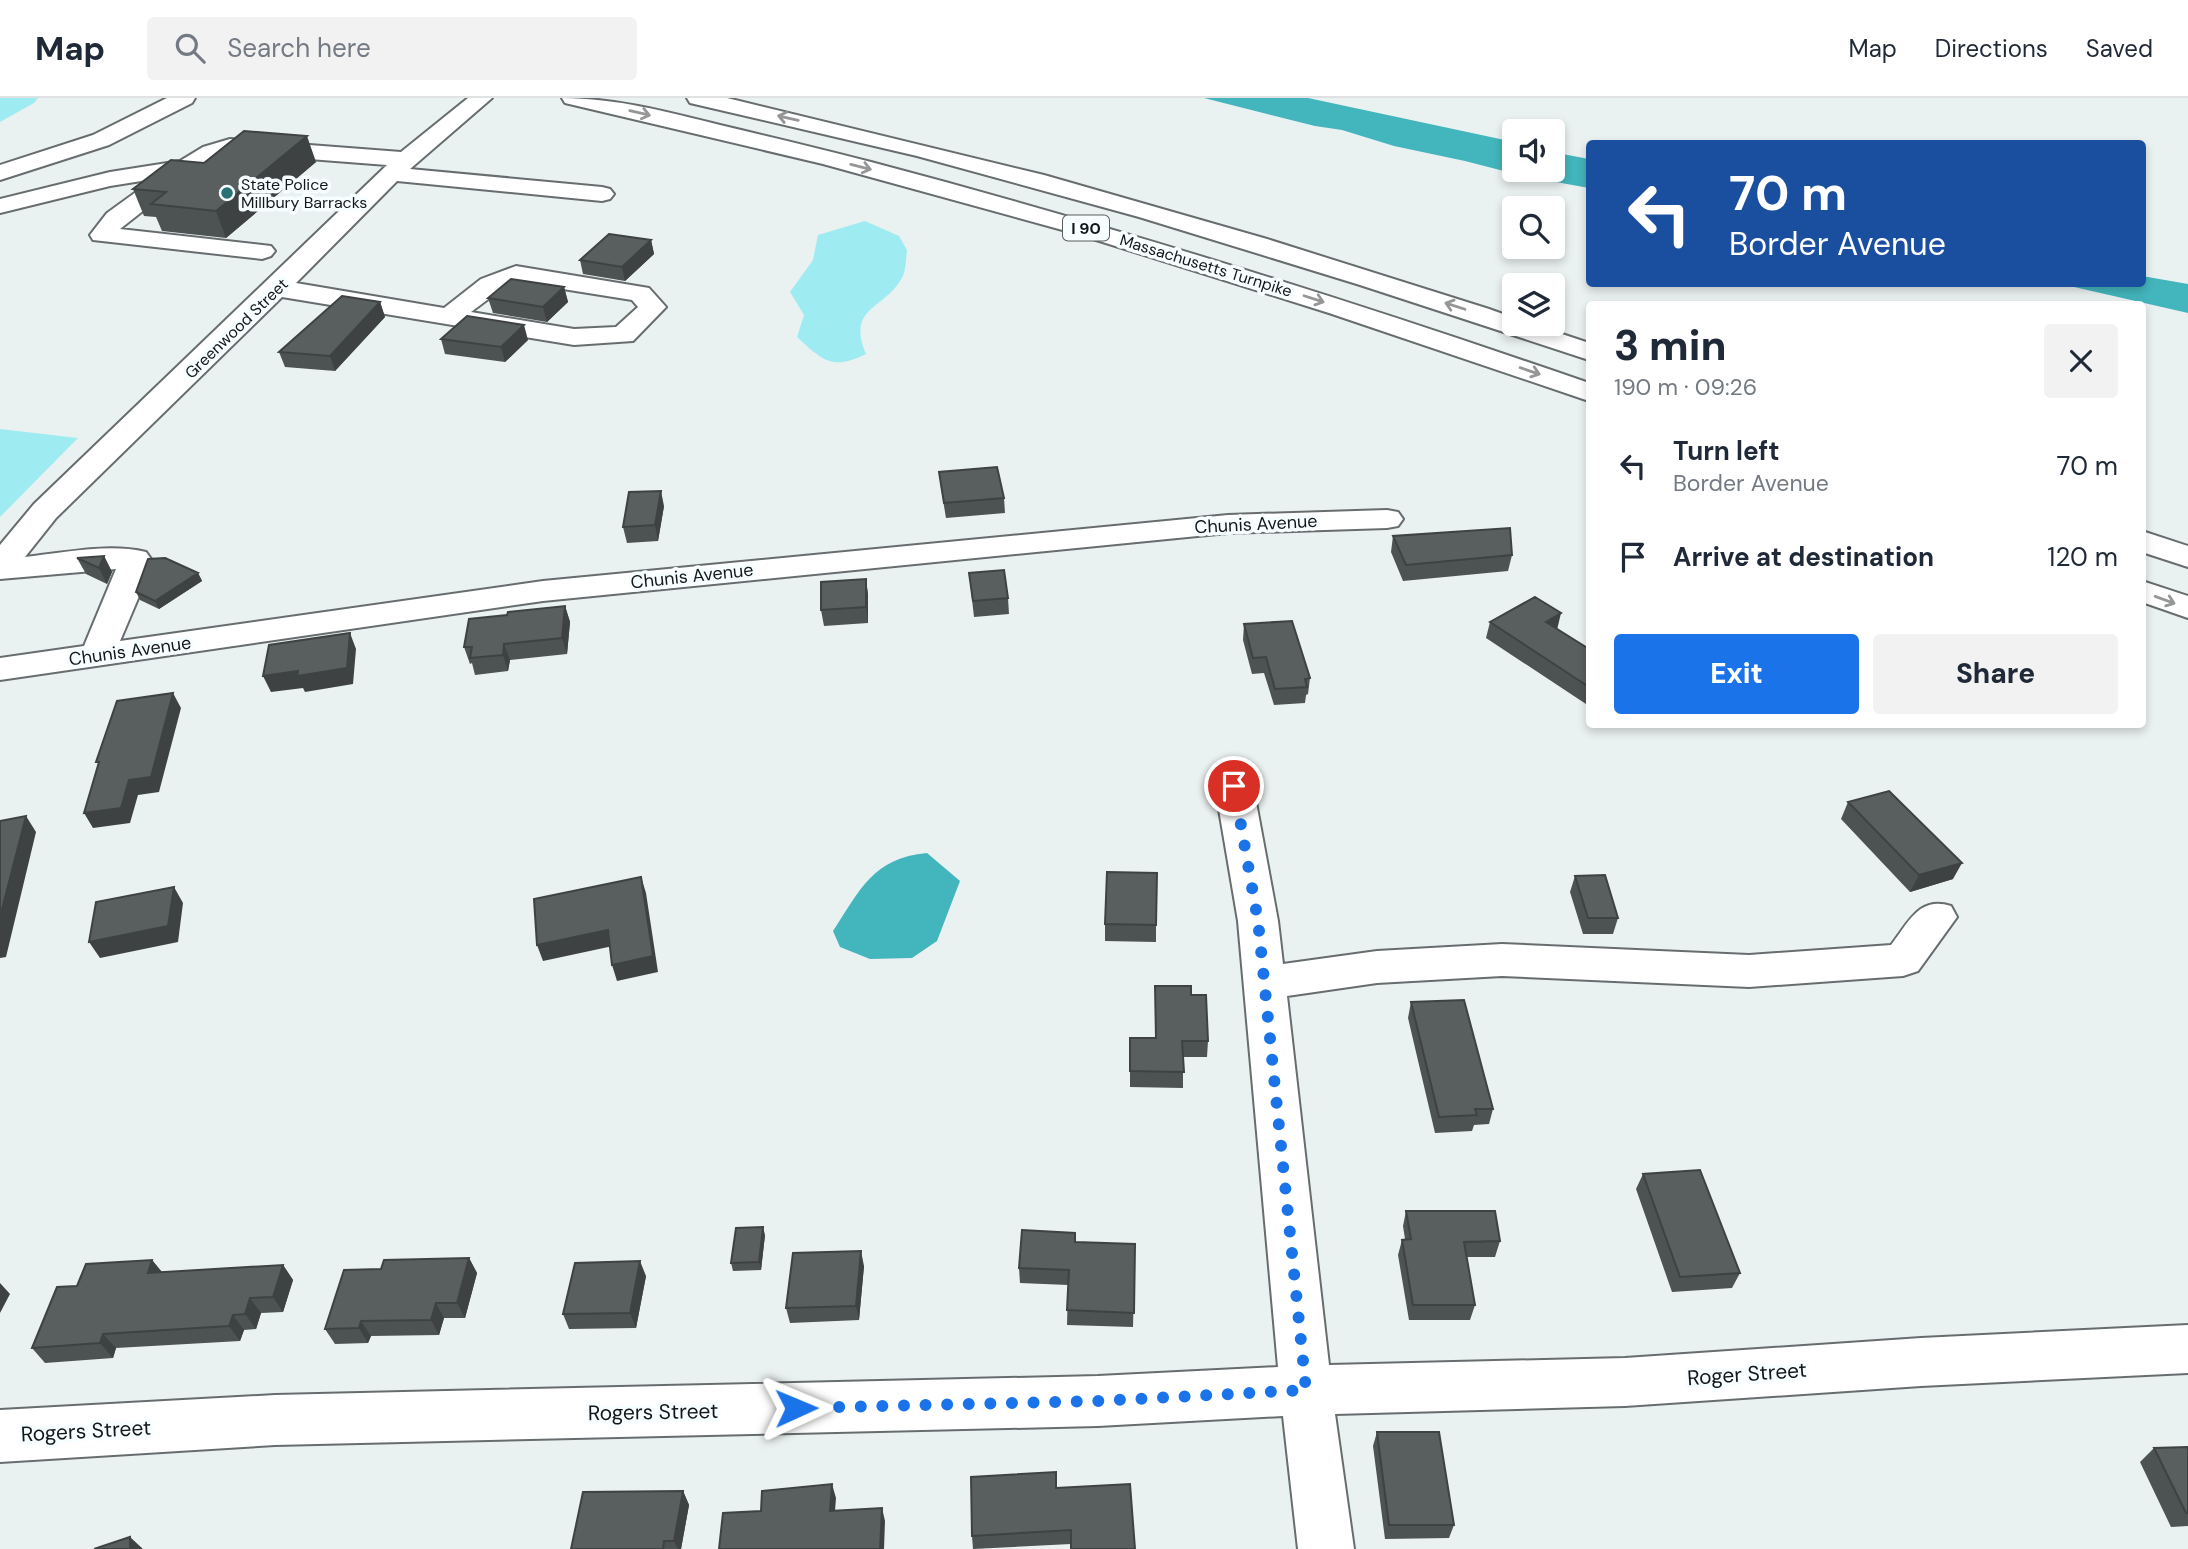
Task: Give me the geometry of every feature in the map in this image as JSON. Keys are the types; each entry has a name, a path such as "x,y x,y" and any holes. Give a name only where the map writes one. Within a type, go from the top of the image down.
{"main road":[{"path":"0,163 94,130 160,98"},
{"path":"0,173 101,140 184,98"},
{"name":"Massachusetts Turnpike","path":"573,98 927,183 1133,242 1296,293 1586,391"},
{"name":"Massachusetts Turnpike","path":"698,98 1014,174 1279,250 1586,351"},
{"path":"785,98 1051,170 1279,250"},
{"name":"Greenwood Street","path":"0,568 45,511 277,288 399,166 473,104"},
{"path":"262,251 102,235 116,218 186,167 211,152 230,146 602,194"},
{"path":"0,206 120,177 186,167"},
{"path":"277,288 574,337 623,335 653,307 640,294 516,274 490,285 451,315"},
{"name":"Chunis Avenue","path":"0,669 556,590 1228,524 1387,519"},
{"path":"2146,542 2188,557"},
{"path":"0,568 86,560 135,559 129,582 97,655"},
{"path":"2146,593 2188,608"},
{"path":"1234,786 1258,921 1306,1390 1326,1549"},
{"path":"1265,983 1377,967 1502,960 1749,971 1903,960 1937,917"},
{"name":"Roger Street","path":"1306,1390 1625,1382 1921,1362 2188,1349"},
{"name":"Rogers Street","path":"0,1436 275,1420 1098,1401 1306,1390"}],"shaded area":[{"path":"0,98 38,98 0,122"},
{"path":"1204,98 1308,98 1502,139 1502,171 1394,146 1342,130 1315,126"},
{"path":"1565,154 1586,158 1586,187 1556,182 1565,182"},
{"path":"865,221 899,236 907,250 904,272 894,289 864,318 861,339 866,354 836,362 821,357 797,337 804,315 790,292 813,260 818,235"},
{"path":"2146,277 2188,284 2188,313 2146,303 2146,301 2074,287 2146,287"},
{"path":"0,429 78,438 0,517"},
{"path":"927,853 960,881 937,941 912,958 870,959 840,947 833,931 870,878 893,862"}],"building":[{"path":"244,131 307,136 216,211 151,204 166,192 133,189 171,160 204,163"},
{"path":"609,234 651,240 622,267 580,260"},
{"path":"511,279 564,287 543,307 488,298"},
{"path":"342,296 380,302 330,356 279,352"},
{"path":"467,316 524,325 501,347 441,339"},
{"path":"997,467 1004,498 944,503 939,472"},
{"path":"661,491 655,525 623,527 629,492"},
{"path":"1510,528 1512,555 1406,565 1393,536"},
{"path":"104,556 99,568 77,558"},
{"path":"165,558 198,573 155,601 136,592 148,559"},
{"path":"1004,570 1008,598 973,601 969,573"},
{"path":"866,579 866,607 821,610 821,582"},
{"path":"1535,597 1561,613 1546,622 1586,647 1586,685 1490,622"},
{"path":"565,606 562,638 504,644 503,655 470,658 472,647 464,647 469,619"},
{"path":"1292,621 1310,678 1305,679 1307,687 1275,689 1266,657 1253,658 1244,624"},
{"path":"350,633 347,668 297,676 298,671 263,676 269,645"},
{"path":"173,693 151,777 129,780 121,808 84,813 99,762 96,762 117,701"},
{"path":"1889,791 1962,863 1919,875 1848,802"},
{"path":"26,816 0,917 0,821"},
{"path":"1107,872 1157,873 1156,925 1105,924"},
{"path":"1605,875 1618,918 1588,918 1575,876"},
{"path":"641,877 653,956 612,965 608,930 537,945 534,899"},
{"path":"174,887 168,926 89,942 96,902"},
{"path":"1155,986 1191,986 1191,995 1206,995 1208,1041 1182,1041 1184,1072 1130,1071 1130,1038 1156,1038"},
{"path":"1464,1000 1493,1109 1475,1109 1477,1115 1439,1117 1411,1002"},
{"path":"1700,1170 1740,1273 1680,1277 1643,1174"},
{"path":"1406,1211 1495,1211 1500,1241 1464,1242 1475,1305 1413,1305 1402,1240 1411,1239"},
{"path":"763,1227 759,1262 731,1263 736,1228"},
{"path":"1022,1230 1075,1233 1075,1242 1135,1244 1134,1313 1067,1310 1069,1270 1019,1268"},
{"path":"861,1251 856,1306 786,1308 793,1253"},
{"path":"469,1258 457,1303 436,1303 431,1320 361,1321 359,1328 325,1329 344,1270 381,1269 384,1260"},
{"path":"152,1260 148,1273 283,1265 273,1297 250,1298 245,1314 233,1315 229,1326 103,1334 100,1343 32,1348 57,1287 77,1286 86,1264"},
{"path":"640,1261 630,1313 563,1314 575,1263"},
{"path":"1377,1432 1439,1432 1454,1525 1389,1525"},
{"path":"2188,1447 2188,1513 2186,1513 2154,1448"},
{"path":"1056,1472 1056,1488 1130,1484 1135,1549 1071,1549 1071,1530 972,1536 971,1477"},
{"path":"832,1484 830,1511 882,1508 880,1549 719,1549 723,1513 761,1511 762,1491"},
{"path":"683,1491 674,1541 664,1541 663,1549 571,1549 583,1492"},
{"path":"130,1537 130,1549 94,1549"}],"place":[{"name":"State Police Millbury Barracks","path":"227,193"}],"route":[{"path":"796,1408 1098,1401 1306,1390 1258,921 1234,786"}]}
